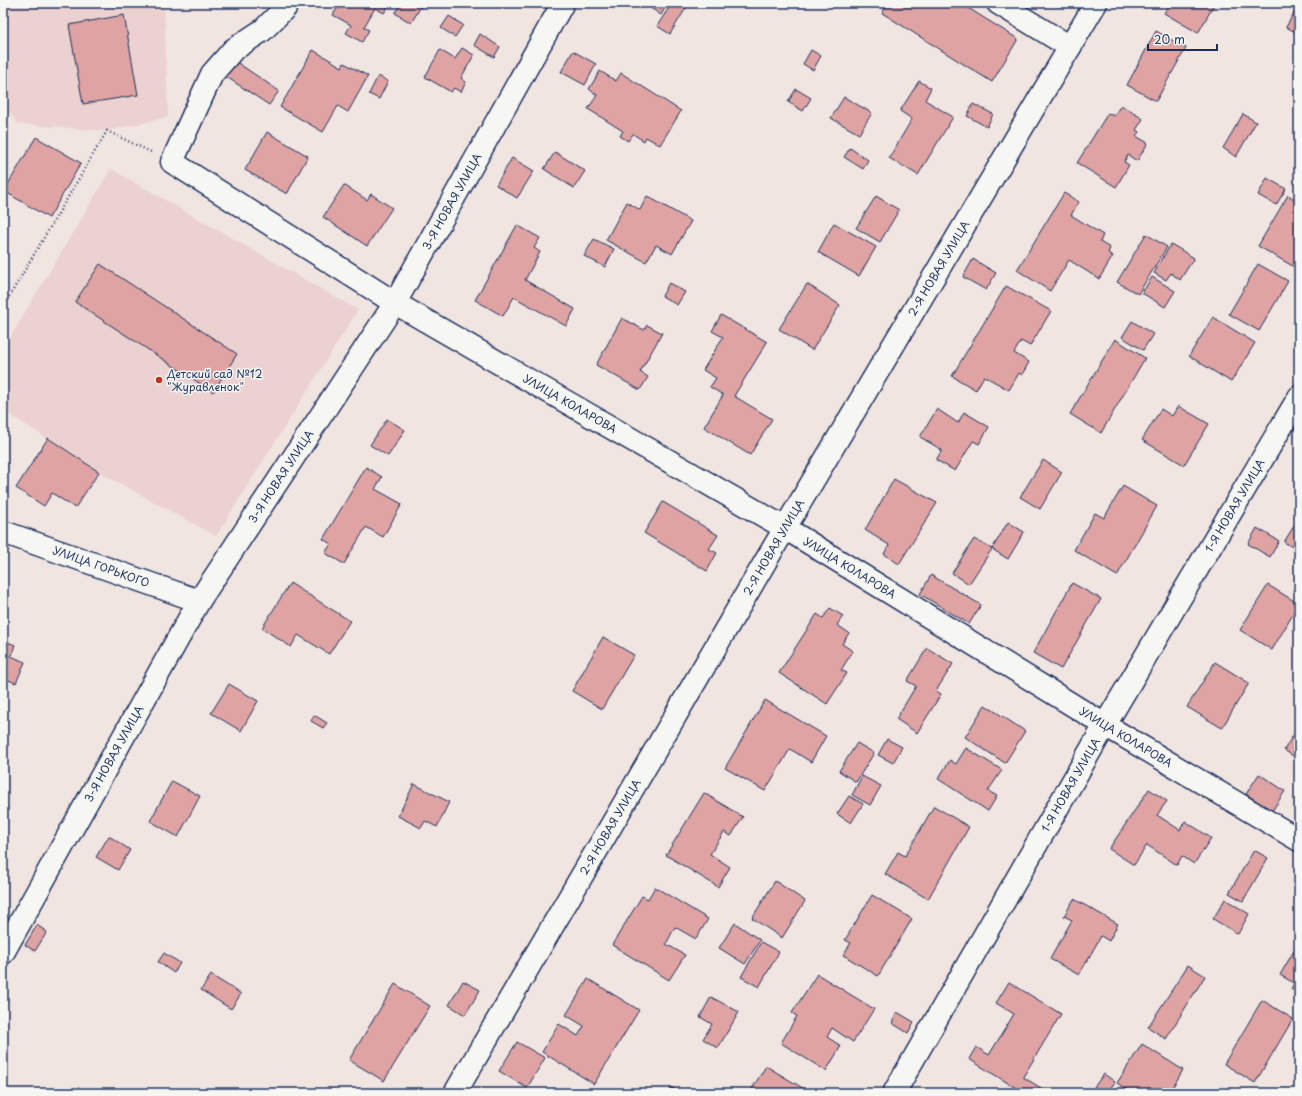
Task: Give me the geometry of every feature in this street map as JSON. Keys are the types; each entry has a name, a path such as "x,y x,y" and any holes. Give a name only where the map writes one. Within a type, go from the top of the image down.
{"street":[{"path":"172,162 212,74 233,50 263,30 285,8 287,3"},
{"name":"3-Я НОВАЯ УЛИЦА","path":"3,953 199,601 395,303 563,3"},
{"path":"998,3 1070,47"},
{"name":"2-Я НОВАЯ УЛИЦА","path":"456,1093 784,528 1096,3"},
{"name":"УЛИЦА КОЛАРОВА","path":"172,162 395,303 784,528 1105,725 1299,840"},
{"name":"1-Я НОВАЯ УЛИЦА","path":"894,1093 1105,725 1299,397"},
{"name":"УЛИЦА ГОРЬКОГО","path":"3,532 199,601"}],"path":[{"path":"3,307 107,131 172,162"}],"shaded area":[{"path":"3,3 164,3 168,117 107,131 18,124 3,104"},
{"name":"Детский сад №12 \"Журавленок\"","path":"111,169 358,310 216,536 99,472 3,410 3,349"}],"building":[{"path":"340,3 390,3 384,13 375,8 364,27 369,30 362,42 346,33 351,25 333,15"},
{"path":"401,3 423,3 411,23 395,13"},
{"path":"500,3 509,3 507,7"},
{"path":"651,3 668,3 661,15 649,7"},
{"path":"672,3 678,3 686,8 670,34 657,26"},
{"path":"888,3 960,3 1018,39 992,82 882,13"},
{"path":"1036,3 1044,3 1042,7"},
{"path":"1170,3 1215,3 1198,33 1164,13"},
{"path":"1299,4 1299,34 1286,27"},
{"path":"124,15 138,95 83,104 69,25"},
{"path":"449,16 463,25 455,37 441,28"},
{"path":"1156,31 1186,48 1156,101 1127,85"},
{"path":"480,34 500,47 494,57 474,45"},
{"path":"462,48 474,55 461,78 466,82 461,92 454,88 451,92 425,77 440,50 455,59"},
{"path":"313,50 342,67 344,63 368,76 348,112 338,106 323,132 280,107"},
{"path":"811,50 821,56 813,70 803,64"},
{"path":"573,51 596,64 585,85 561,72"},
{"path":"235,61 279,91 269,105 225,76"},
{"path":"600,71 616,81 621,73 681,111 660,145 646,137 644,141 633,134 628,141 620,136 623,131 588,109 597,95 589,89"},
{"path":"378,76 388,81 379,99 369,94"},
{"path":"919,81 931,88 925,100 953,117 918,175 889,158 912,119 900,111"},
{"path":"796,89 811,98 803,111 788,102"},
{"path":"844,97 872,113 859,134 831,118"},
{"path":"973,104 993,114 987,127 967,116"},
{"path":"1121,105 1143,119 1136,130 1139,132 1136,136 1148,143 1137,161 1128,155 1124,162 1129,165 1116,187 1077,163 1108,113 1114,116"},
{"path":"1243,114 1256,122 1236,157 1223,148"},
{"path":"267,132 308,156 287,194 245,170"},
{"path":"36,137 81,163 49,218 4,191"},
{"path":"850,148 868,160 863,169 844,157"},
{"path":"555,152 585,171 574,188 544,169"},
{"path":"512,158 534,171 517,198 496,185"},
{"path":"1267,178 1286,189 1276,205 1258,195"},
{"path":"344,185 367,200 371,194 392,208 367,246 323,217"},
{"path":"1064,193 1079,202 1071,215 1103,235 1100,242 1110,248 1108,253 1113,256 1099,279 1069,260 1050,291 1017,270"},
{"path":"1288,195 1299,202 1299,263 1296,268 1258,246"},
{"path":"647,196 691,221 672,254 656,245 646,262 606,240 627,202 640,210"},
{"path":"876,196 899,210 880,242 856,228"},
{"path":"834,223 876,247 859,276 818,252"},
{"path":"517,225 540,238 534,248 540,252 525,280 575,309 566,326 514,297 503,316 475,300"},
{"path":"1146,234 1167,247 1138,294 1117,282"},
{"path":"594,239 614,249 605,267 584,256"},
{"path":"1171,244 1194,258 1180,280 1171,273 1166,280 1154,273"},
{"path":"973,259 996,273 986,290 963,277"},
{"path":"100,264 237,354 213,392 75,302"},
{"path":"1258,264 1288,281 1259,331 1229,314"},
{"path":"1152,277 1175,291 1165,307 1142,293"},
{"path":"669,283 685,292 677,305 662,296"},
{"path":"807,284 840,305 812,350 779,329"},
{"path":"1006,286 1051,311 1030,346 1021,341 1014,353 1029,362 1022,375 1019,373 1009,390 984,376 976,390 952,376"},
{"path":"721,315 767,342 734,396 772,419 750,455 704,427 723,395 710,387 716,378 703,370 723,337 712,331"},
{"path":"1213,317 1255,343 1231,382 1189,356"},
{"path":"622,318 644,330 647,325 662,333 640,372 648,377 640,390 596,365"},
{"path":"1132,321 1153,334 1143,350 1122,337"},
{"path":"1115,339 1145,358 1101,433 1070,414"},
{"path":"1178,406 1209,424 1184,465 1142,440 1161,409 1172,416"},
{"path":"937,409 958,423 964,412 989,427 979,444 973,441 955,471 936,460 942,450 920,437"},
{"path":"387,419 405,430 388,456 370,445"},
{"path":"48,438 99,472 75,508 52,493 44,506 16,488"},
{"path":"1043,460 1062,472 1040,509 1020,497"},
{"path":"366,467 382,477 375,489 402,504 383,537 366,527 344,564 325,553 331,544 323,539"},
{"path":"894,479 937,503 899,564 884,554 889,545 865,530"},
{"path":"1123,486 1157,506 1117,576 1074,550 1095,513 1104,518"},
{"path":"663,502 718,535 709,549 717,553 707,571 644,533"},
{"path":"1299,518 1299,551 1284,542"},
{"path":"1008,522 1024,532 1008,559 992,549"},
{"path":"1257,528 1279,541 1270,557 1248,544"},
{"path":"974,539 992,549 969,584 952,573"},
{"path":"931,575 981,605 969,624 920,594"},
{"path":"290,583 350,621 329,654 298,635 291,647 262,628"},
{"path":"1072,583 1101,599 1061,669 1033,653"},
{"path":"1268,585 1299,604 1272,650 1240,630"},
{"path":"830,608 843,616 837,625 849,633 842,644 853,651 841,670 847,673 827,704 779,673 817,614 823,618"},
{"path":"603,637 634,655 602,709 572,691"},
{"path":"3,640 15,645 11,656 25,662 16,683 3,678"},
{"path":"927,648 953,664 936,691 941,694 917,733 896,719 916,686 907,681"},
{"path":"1215,662 1249,683 1222,728 1187,707"},
{"path":"229,684 258,701 241,731 211,713"},
{"path":"765,700 826,736 811,762 790,749 765,791 725,768"},
{"path":"985,705 1025,731 1005,763 965,737"},
{"path":"314,715 327,723 323,728 311,721"},
{"path":"1299,726 1299,760 1284,750"},
{"path":"887,739 902,747 893,763 878,755"},
{"path":"857,743 874,753 856,782 839,771"},
{"path":"966,748 1002,770 988,791 997,796 988,811 938,779 950,760 956,764"},
{"path":"1259,774 1285,791 1272,811 1246,794"},
{"path":"862,776 881,786 870,805 852,795"},
{"path":"172,781 200,796 178,837 150,821"},
{"path":"414,784 449,802 437,827 425,821 421,828 398,816"},
{"path":"1149,789 1167,801 1157,815 1180,830 1185,821 1211,838 1194,864 1182,856 1177,865 1147,845 1134,865 1109,849"},
{"path":"704,793 743,817 731,836 724,832 710,854 730,867 718,887 666,855"},
{"path":"849,796 863,804 851,823 837,814"},
{"path":"934,806 969,827 928,899 885,874 898,852 905,856"},
{"path":"109,836 130,850 118,870 96,857"},
{"path":"1254,850 1268,858 1243,901 1229,893"},
{"path":"775,881 805,901 782,938 752,918"},
{"path":"655,887 708,919 696,939 675,927 666,944 685,955 669,980 612,945 642,896 648,899"},
{"path":"872,895 912,919 878,976 843,955 851,943 845,940"},
{"path":"1074,899 1118,924 1109,941 1101,936 1079,975 1050,959 1072,920 1064,916"},
{"path":"1225,899 1249,914 1238,934 1213,919"},
{"path":"735,923 760,940 745,964 719,948"},
{"path":"37,925 47,932 35,951 25,945"},
{"path":"761,942 779,952 759,987 741,977"},
{"path":"1299,942 1299,993 1291,989 1294,983 1280,975"},
{"path":"164,953 180,963 174,973 158,962"},
{"path":"1188,965 1205,976 1166,1039 1148,1027"},
{"path":"817,974 874,1009 853,1042 832,1028 827,1037 841,1046 826,1071 781,1043 797,1016 792,1013"},
{"path":"211,975 241,994 231,1009 201,990"},
{"path":"588,979 639,1010 594,1084 542,1052 559,1024 578,1036 584,1026 566,1015"},
{"path":"463,981 480,990 465,1015 449,1005"},
{"path":"1009,982 1061,1014 1023,1077 1046,1091 1045,1093 1024,1093 969,1059 976,1047 989,1055 1014,1014 996,1003"},
{"path":"395,984 430,1006 384,1081 349,1060"},
{"path":"711,997 739,1012 718,1048 703,1039 712,1024 700,1017"},
{"path":"1262,1000 1293,1019 1255,1083 1224,1064"},
{"path":"897,1012 914,1022 908,1033 892,1023"},
{"path":"517,1042 545,1058 527,1088 499,1071"},
{"path":"1142,1044 1183,1070 1169,1093 1132,1093 1117,1083"},
{"path":"766,1066 811,1093 750,1092"},
{"path":"1104,1074 1115,1082 1107,1093 1103,1093 1094,1087"},
{"path":"671,1087 681,1093 668,1093"},
{"path":"1085,1088 1093,1093 1081,1093"},
{"path":"1211,1088 1220,1093 1208,1093"}],"place":[{"name":"Детский сад №12 \"Журавленок\"","path":"159,380"}]}
